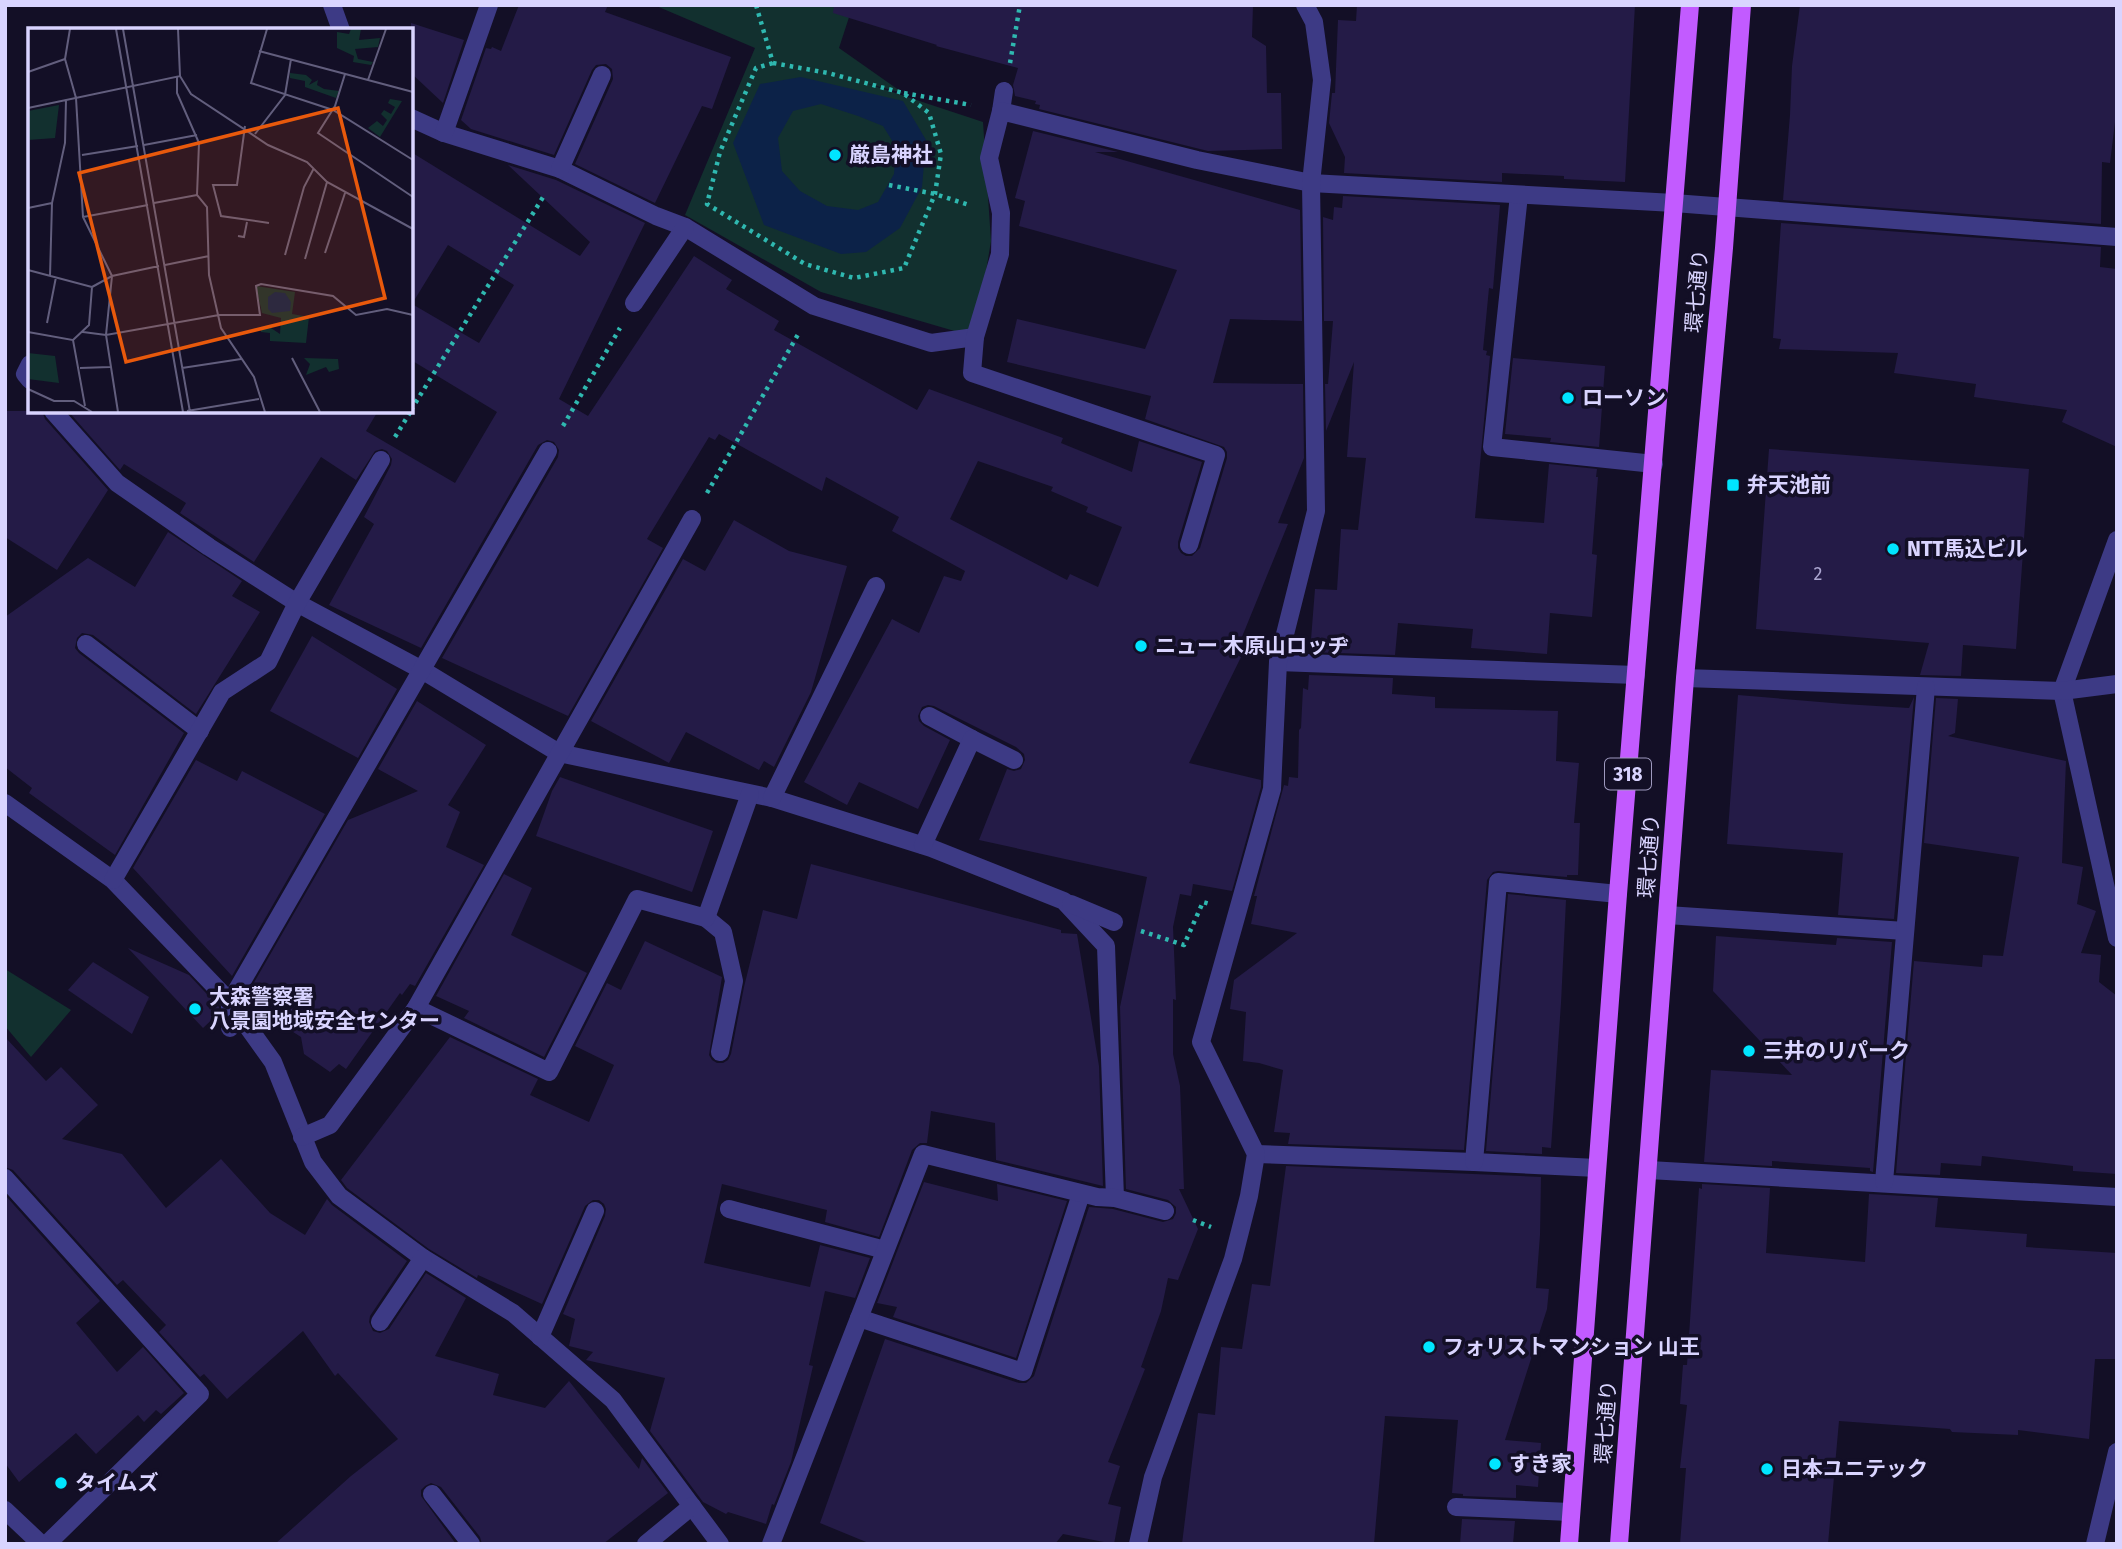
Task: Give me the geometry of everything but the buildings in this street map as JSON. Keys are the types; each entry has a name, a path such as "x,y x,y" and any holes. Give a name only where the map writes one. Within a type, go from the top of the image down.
{"main road":[{"name":"環七通り","path":"1569,1544 1690,5"},
{"name":"環七通り","path":"1619,1544 1685,678 1727,208 1742,5"}],"street":[{"path":"332,5 340,28"},
{"path":"444,132 489,5"},
{"path":"1138,1544 1153,1477 1233,1259 1249,1196 1256,1154 1201,1042 1272,789 1278,662 1316,510 1311,183 1322,80 1314,22 1306,5"},
{"path":"560,169 602,75"},
{"path":"1004,91 989,158 1001,213 1000,254 975,337 972,373 1216,456 1189,545"},
{"path":"1000,111 1197,160 1311,183 1674,203 2117,237"},
{"path":"413,119 444,132 560,169 656,216 685,227 814,306 931,343 975,337"},
{"path":"1519,195 1492,447 1654,464"},
{"path":"634,303 685,227"},
{"path":"55,413 117,482 209,547 297,603 422,670 559,752 772,798 923,845 1114,922"},
{"path":"230,1028 230,1002 548,451"},
{"path":"113,880 222,692 268,662 297,603 381,460"},
{"path":"302,1137 330,1125 416,1008 692,519"},
{"path":"2117,540 2062,691 2117,938"},
{"path":"772,798 876,586"},
{"path":"86,645 200,731"},
{"path":"1278,662 1636,676"},
{"path":"1685,678 2062,691 2117,684"},
{"path":"1884,1182 1926,687"},
{"path":"929,716 1014,760"},
{"path":"923,845 972,739"},
{"path":"706,918 750,794"},
{"path":"5,803 113,880 230,1002 273,1062 313,1162 339,1196 422,1258 513,1313 613,1400 720,1544"},
{"path":"1474,1161 1498,882 1618,894"},
{"path":"416,1008 549,1072 637,899 706,918 723,933 734,981 720,1052"},
{"path":"1064,901 1106,946 1115,1198"},
{"path":"1668,915 1905,931"},
{"path":"771,1544 923,1154 1097,1198 1115,1198 1165,1211"},
{"path":"1256,1154 1597,1168"},
{"path":"1648,1170 2117,1197"},
{"path":"5,1178 200,1394 47,1544"},
{"path":"859,1318 1023,1372 1081,1194"},
{"path":"729,1209 885,1250"},
{"path":"540,1337 596,1211"},
{"path":"380,1322 422,1258"},
{"path":"2095,1544 2117,1452"},
{"path":"432,1494 471,1544"},
{"path":"646,1544 692,1506"},
{"path":"1456,1507 1570,1513"},
{"path":"5,1510 41,1544"}],"path":[{"path":"756,5 773,63"},
{"path":"1004,91 1020,5"},
{"path":"904,93 929,113 941,154 935,194 904,268 854,278 805,264 707,204 720,152 755,68 773,63 828,72 904,93 1000,111"},
{"path":"413,407 560,169"},
{"path":"888,185 935,194"},
{"path":"548,451 634,303"},
{"path":"692,519 814,306"},
{"path":"1114,922 1184,945 1203,902 1238,910"}],"green space":[{"path":"654,5 853,5 839,48 903,93 865,83 983,122 991,241 975,337 821,292 685,215 755,48"},
{"path":"5,969 71,1010 31,1057 5,1026"}],"water":[{"path":"801,77 903,101 926,140 922,187 900,228 866,252 841,254 764,225 733,143 760,84","holes":["821,104 883,126 896,147 894,174 878,202 858,210 827,206 800,191 782,171 778,138 793,111"]}],"place":[{"name":"厳島神社","path":"835,155"},
{"name":"ローソン","path":"1568,398"},
{"name":"弁天池前","path":"1733,485"},
{"name":"NTT馬込ビル","path":"1893,549"},
{"name":"ニュー 木原山ロッヂ","path":"1141,646"},
{"name":"大森警察署 八景園地域安全センター","path":"195,1009"},
{"name":"三井のリパーク","path":"1749,1051"},
{"name":"フォリストマンション 山王","path":"1429,1347"},
{"name":"すき家","path":"1495,1464"},
{"name":"日本ユニテック","path":"1767,1469"},
{"name":"タイムズ","path":"61,1483"}]}
